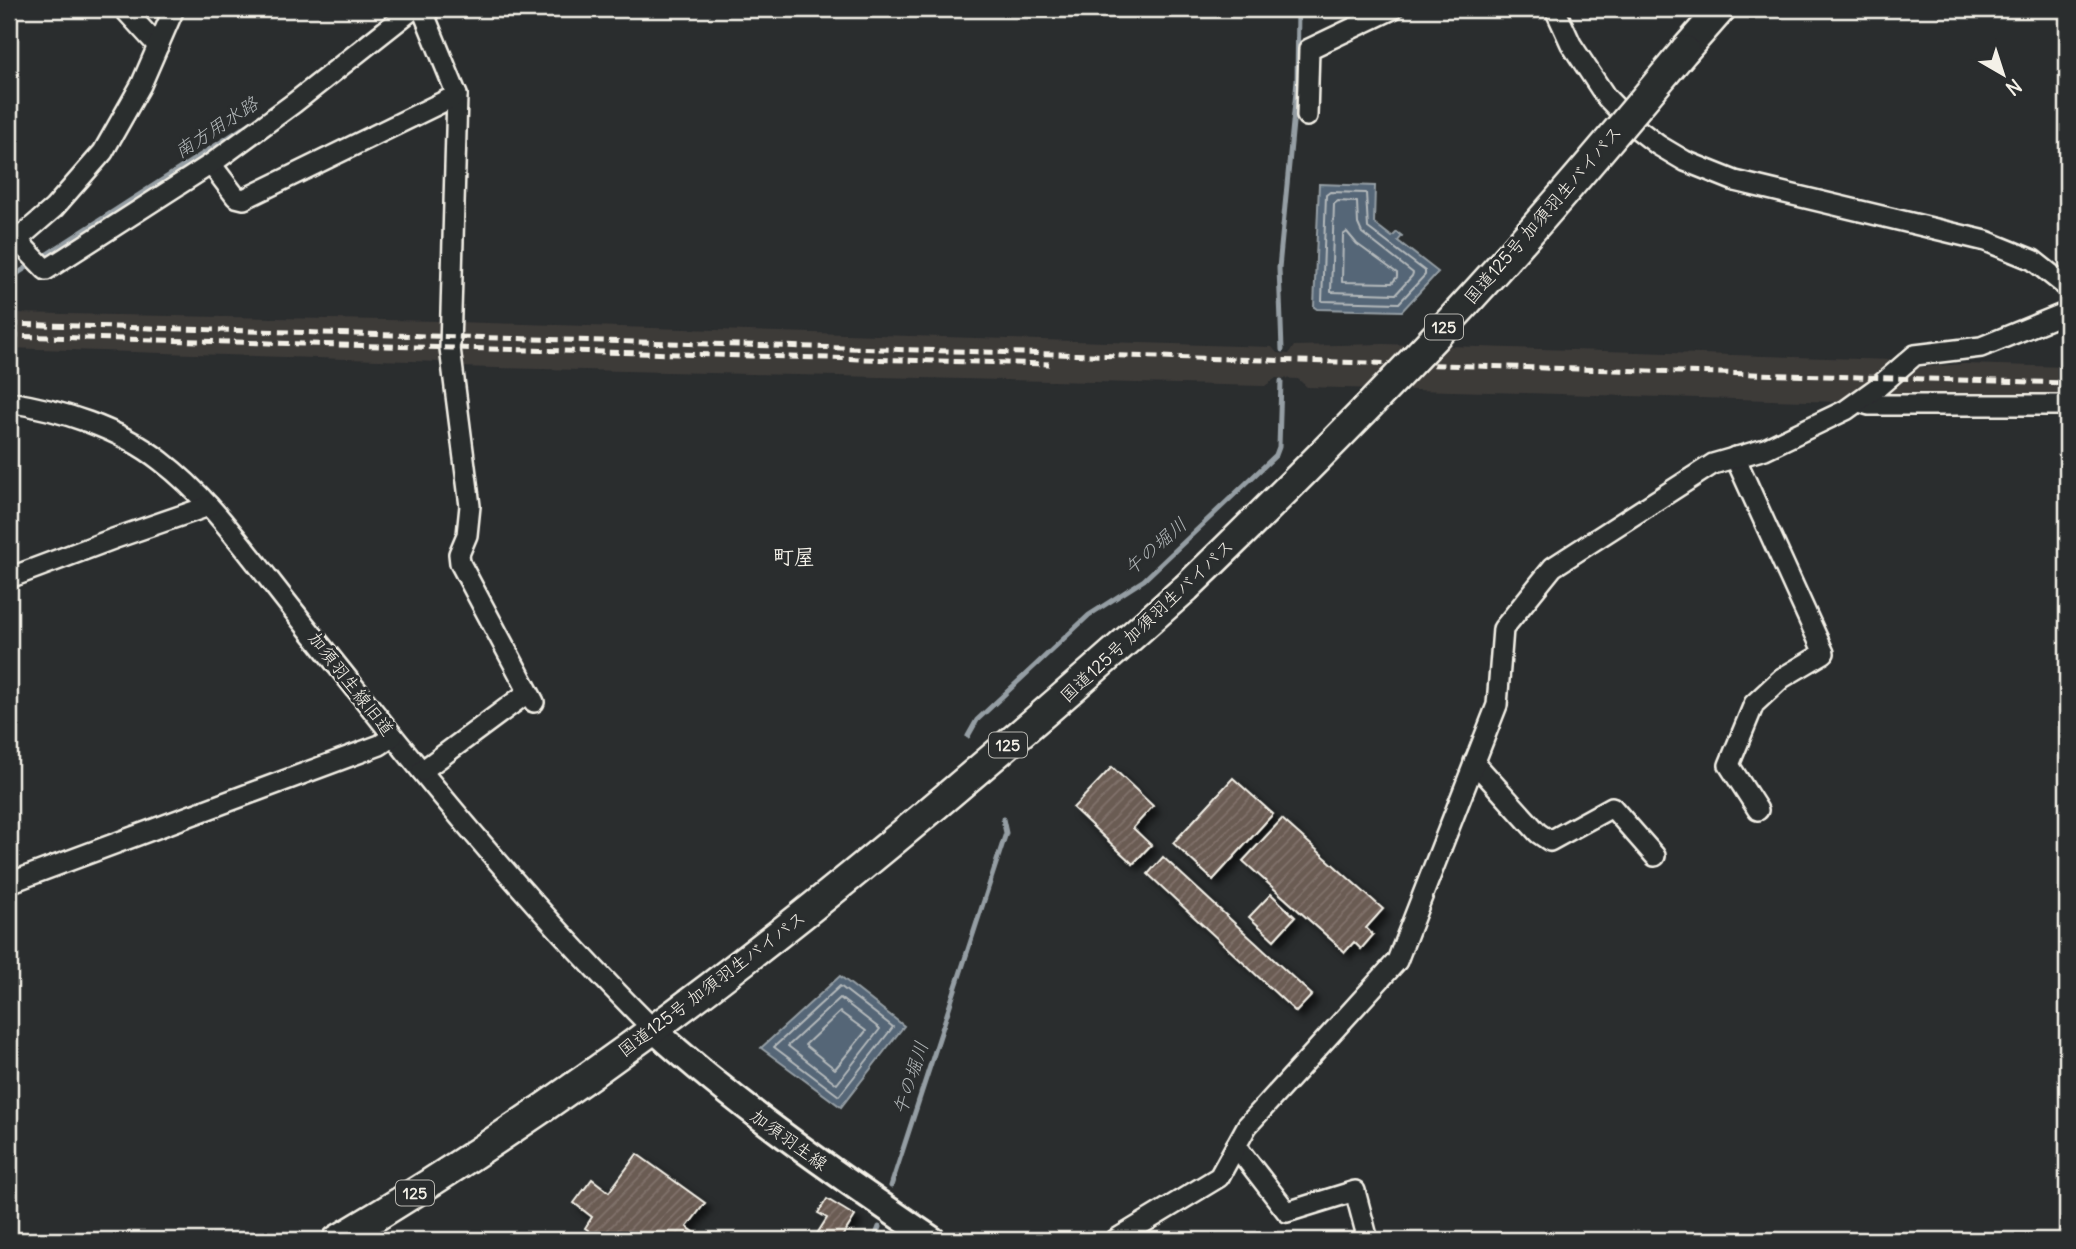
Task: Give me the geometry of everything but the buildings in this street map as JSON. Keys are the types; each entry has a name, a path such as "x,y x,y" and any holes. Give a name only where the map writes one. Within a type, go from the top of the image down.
{"highway":[{"name":"国道125号 加須羽生バイパス","path":"337,1240 492,1144 581,1083 826,898 1048,712 1186,588 1303,473 1447,324 1583,171 1721,9"},
{"name":"国道125号 加須羽生バイパス","path":"374,1240 459,1179 492,1144"}],"main road":[{"name":"加須羽生線","path":"653,1029 752,1114 933,1240"}],"street":[{"path":"124,9 158,46"},
{"path":"174,9 141,85 103,152 54,208 13,242 46,270 211,164 294,103 413,9"},
{"path":"422,9 457,95 450,359 470,506 467,535 459,554 460,563 530,697 422,771"},
{"path":"1307,116 1309,49 1393,9"},
{"path":"1555,9 1571,44 1606,97 1647,136 1685,161 1735,181 1986,241 2033,260 2067,287"},
{"path":"211,164 236,197 244,199 457,95"},
{"path":"1115,1240 1219,1177 1247,1126 1397,961 1497,705 1503,629 1553,567 1713,464 1765,449 1859,402 1915,355 1981,346 2067,312"},
{"name":"加須羽生線旧道","path":"9,402 62,414 128,440 159,459 209,506 513,881 594,970 653,1029"},
{"path":"1859,402 1870,405 2067,405"},
{"path":"1735,457 1824,653 1782,678 1754,704 1729,765 1758,810"},
{"path":"9,578 209,506"},
{"path":"9,883 380,745 393,736"},
{"path":"1474,762 1538,833 1550,841 1612,807 1655,856"},
{"path":"1236,1146 1287,1212 1355,1191 1368,1240"}],"shaded area":[{"path":"9,306 10,313 440,321 445,327 442,362 9,348"},
{"path":"456,322 1272,347 1277,353 1289,354 1294,346 1383,344 1892,360 1892,368 1845,402 1307,387 1298,379 1276,378 1265,386 457,367"},
{"path":"1964,364 2067,367 2067,402 1874,400 1909,368"}],"water":[{"path":"1319,184 1375,186 1374,223 1392,237 1397,232 1402,236 1398,241 1438,272 1402,311 1314,307"},
{"path":"840,976 904,1026 841,1107 761,1048"}],"waterway":[{"name":"午の堀川","path":"1282,350 1279,268 1297,81 1298,9"},
{"name":"南方用水路","path":"362,37 395,11"},
{"name":"南方用水路","path":"44,256 252,122"},
{"name":"南方用水路","path":"9,279 32,264"},
{"name":"午の堀川","path":"968,736 977,720 1089,615 1144,580 1276,455 1279,447 1281,381"},
{"name":"午の堀川","path":"891,1186 1006,833 1003,819"},
{"name":"午の堀川","path":"874,1240 879,1227"}],"railway":[{"path":"9,324 2067,383"},
{"path":"9,336 1049,364"}],"district":[{"name":"町屋","path":"794,557"}]}
